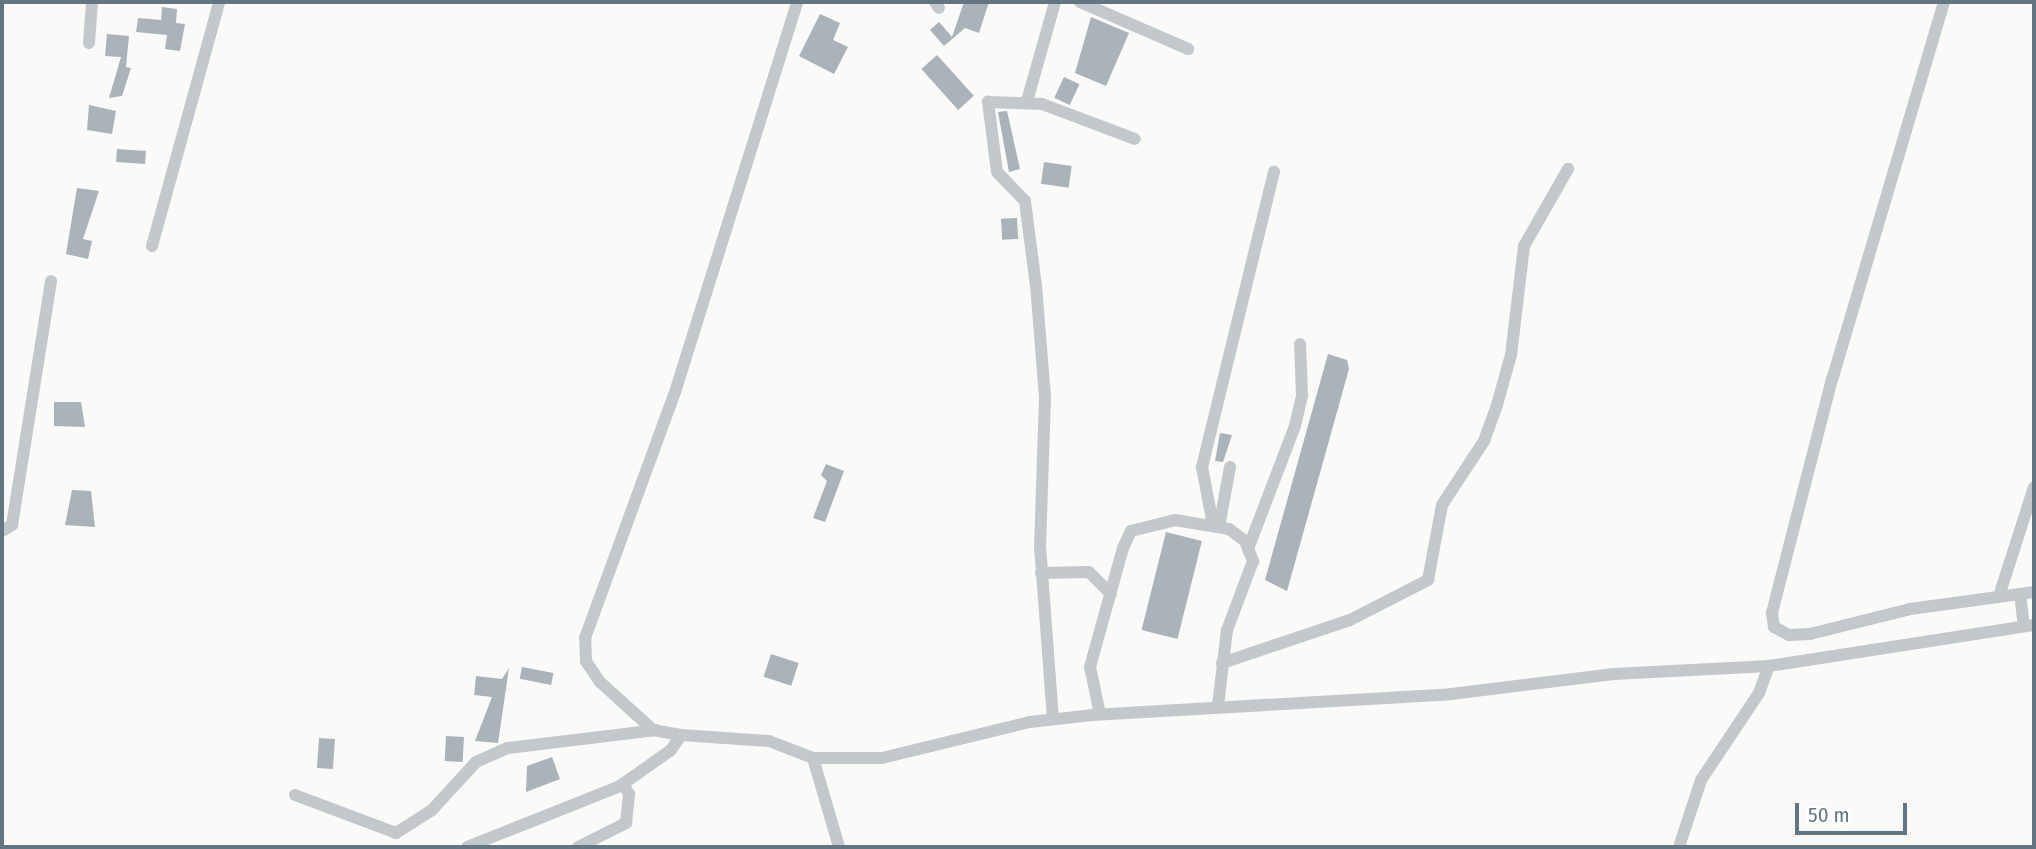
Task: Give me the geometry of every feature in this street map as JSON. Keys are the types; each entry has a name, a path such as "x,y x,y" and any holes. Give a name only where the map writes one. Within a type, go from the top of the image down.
{"street":[{"path":"89,43 92,2"},
{"path":"152,246 219,2"},
{"path":"656,730 600,682 586,661 585,638 676,389 797,2"},
{"path":"1027,101 1055,2"},
{"path":"1080,2 1188,49"},
{"path":"1944,2 1832,379 1772,613 1774,626 1789,635 1810,634 1999,596 2034,592"},
{"path":"1054,719 1041,573 1045,397 1035,273 1026,201 997,172 988,102 1027,101 1135,139"},
{"path":"1222,663 1350,620 1428,580 1442,505 1484,441 1497,405 1511,355 1524,246 1569,169"},
{"path":"1216,526 1202,467 1274,172"},
{"path":"2,531 12,525 51,281"},
{"path":"1248,549 1295,426 1300,344"},
{"path":"1216,526 1230,467"},
{"path":"1999,596 2034,487"},
{"path":"1100,714 1090,667 1131,531 1175,520 1216,526 1248,549 1253,561 1227,630 1218,706"},
{"path":"1041,573 1089,572 1100,576 1111,594"},
{"path":"295,795 396,833 432,810 476,762 508,748 656,730 681,735 769,741 813,758 882,758 1054,719 1100,714 1769,666 2029,626 2020,594"},
{"path":"1679,847 1701,780 1759,693 1769,666"},
{"path":"467,847 622,784 671,750 681,735"},
{"path":"813,758 839,847"},
{"path":"578,847 626,823 630,802 622,784"}],"building":[{"path":"964,2 989,2 979,33 965,28 944,46 930,30 939,22 952,37"},
{"path":"162,7 177,9 176,23 185,24 180,51 165,49 167,35 136,32 138,18 161,20"},
{"path":"820,14 840,23 833,40 848,47 834,74 799,56"},
{"path":"1091,17 1129,33 1106,86 1075,73"},
{"path":"107,34 129,36 126,67 131,68 122,96 109,98 121,57 105,56"},
{"path":"937,55 974,96 958,110 921,69"},
{"path":"1064,77 1079,84 1070,105 1054,98"},
{"path":"89,105 116,111 112,134 87,130"},
{"path":"1007,111 1020,169 1009,172 998,112"},
{"path":"117,149 146,151 145,164 116,162"},
{"path":"1044,162 1072,166 1069,188 1041,184"},
{"path":"77,188 99,191 83,239 92,241 88,259 66,254"},
{"path":"1017,218 1018,239 1002,240 1001,219"},
{"path":"1328,354 1347,360 1349,369 1287,591 1265,580"},
{"path":"54,402 81,402 85,427 54,426"},
{"path":"1220,433 1232,435 1223,462 1215,461"},
{"path":"826,464 844,471 825,522 813,518 827,481 821,475"},
{"path":"72,490 91,491 95,527 65,525"},
{"path":"1166,532 1202,541 1177,639 1142,630"},
{"path":"771,654 799,663 791,686 764,677"},
{"path":"522,667 553,673 551,685 520,679"},
{"path":"509,668 498,743 475,741 492,697 474,695 476,676 502,679"},
{"path":"446,736 464,737 463,762 445,761"},
{"path":"319,738 335,739 333,769 317,768"},
{"path":"552,757 560,779 526,792 527,766"}]}
